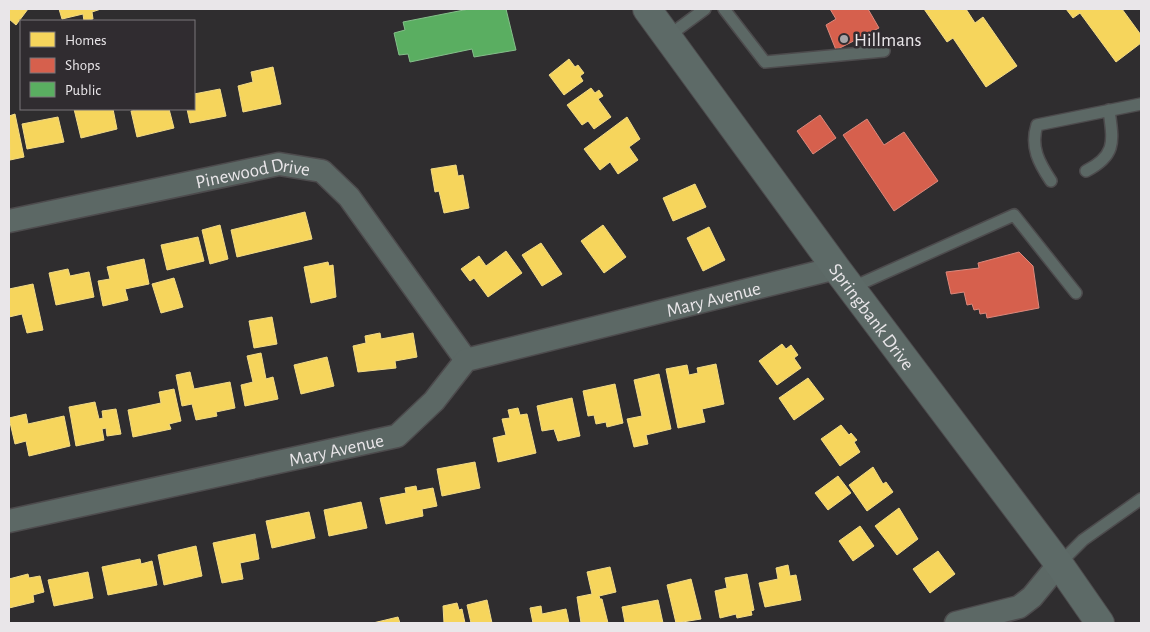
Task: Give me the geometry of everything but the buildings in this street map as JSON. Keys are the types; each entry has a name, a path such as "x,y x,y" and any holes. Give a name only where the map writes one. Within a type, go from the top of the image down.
{"main road":[{"name":"Springbank Drive","path":"647,9 843,278 1059,564 1100,623"}],"street":[{"name":"Pinewood Drive","path":"9,221 279,164 322,171 349,197 466,360"},
{"name":"Mary Avenue","path":"9,521 396,436 434,401 466,360 843,278"},
{"path":"956,623 1019,607 1032,597 1059,564"}],"lane":[{"path":"667,36 705,9"},
{"path":"724,9 765,62 884,51"},
{"path":"1051,181 1036,153 1034,136 1037,125 1141,104"},
{"path":"1086,171 1101,164 1109,152 1112,132 1109,110"},
{"path":"843,278 1014,215 1076,293"},
{"path":"1059,564 1083,540 1141,498"}],"place":[{"name":"Hillmans","path":"844,39"}]}
